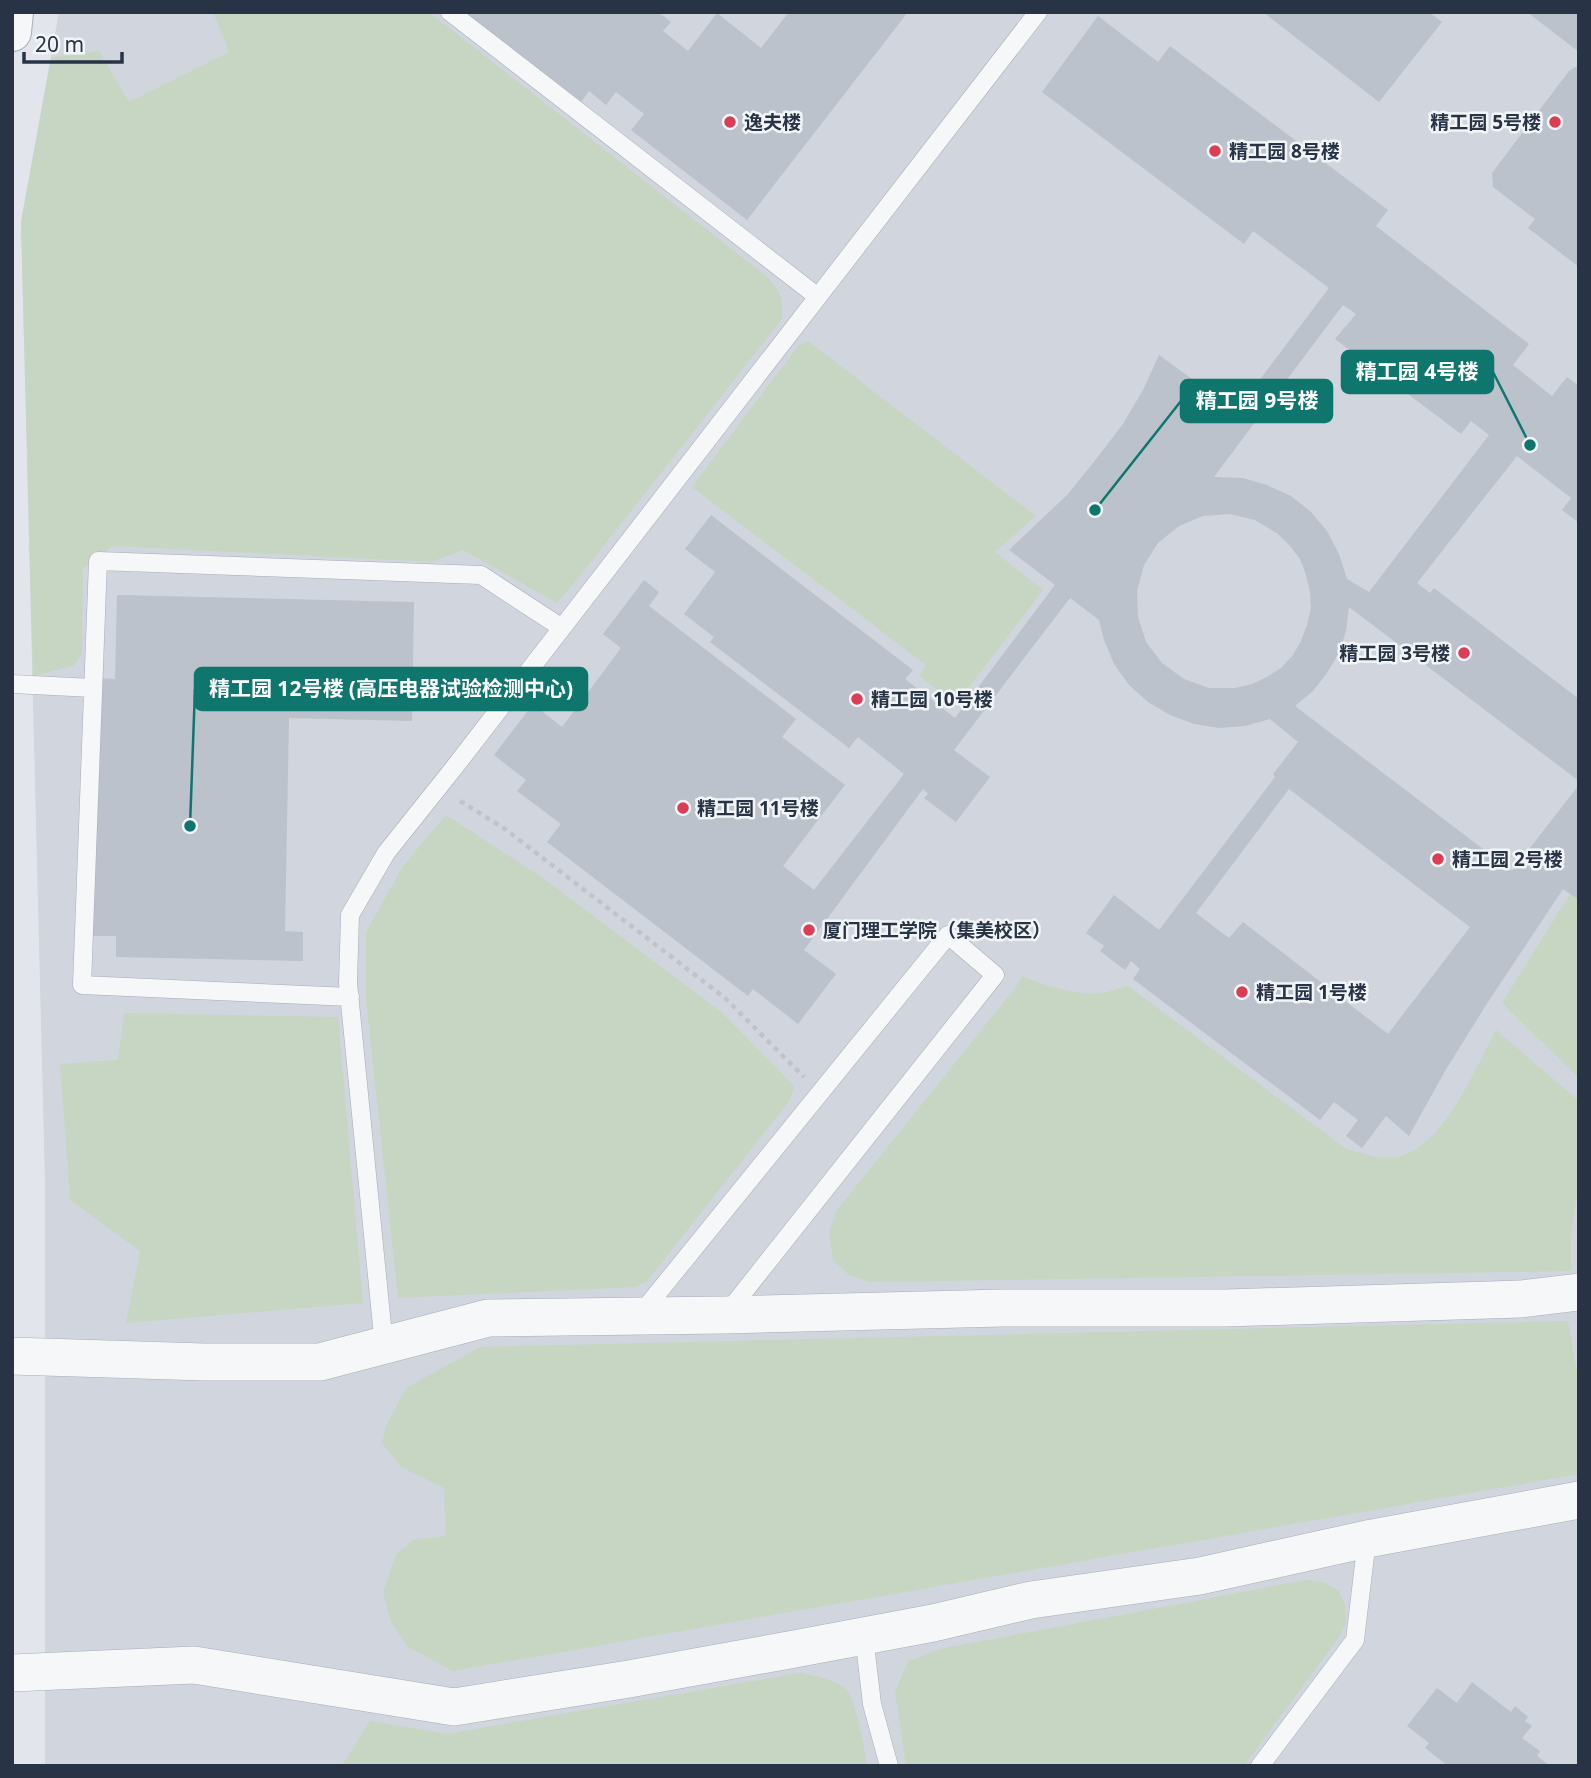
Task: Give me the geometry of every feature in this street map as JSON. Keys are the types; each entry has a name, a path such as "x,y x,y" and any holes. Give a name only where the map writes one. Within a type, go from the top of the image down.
{"street":[{"path":"12,32 14,12"},
{"path":"12,1356 204,1362 320,1362 488,1318 1003,1308 1240,1308 1521,1299 1579,1292"},
{"path":"12,1673 194,1665 454,1707 864,1636 1031,1600 1200,1576 1367,1539 1579,1500"}],"lane":[{"path":"450,12 818,297"},
{"path":"384,1346 349,997 350,915 386,853 1038,12"},
{"path":"349,997 82,985 98,561 481,575 562,628"},
{"path":"12,684 93,688"},
{"path":"638,1317 948,935 995,975 724,1315"},
{"path":"1260,1766 1355,1640 1367,1539"},
{"path":"864,1636 872,1704 889,1766"}],"path":[{"path":"438,788 505,828 725,998 820,1093"}],"shaded area":[{"name":"厦门理工学院（集美校区）","path":"59,12 1579,12 1579,1766 45,1766 45,1184 21,222"}],"green space":[{"path":"213,12 429,12 766,276 780,296 782,319 557,603 463,550 431,562 112,546 83,568 82,654 73,666 33,676 21,222 51,58 99,51 129,102 229,52"},
{"path":"808,341 1036,516 995,552 1043,590 956,704 919,676 926,665 692,487 799,345"},
{"path":"446,815 543,878 720,1011 794,1086 790,1100 647,1281 635,1287 398,1298 366,999 366,932 403,866"},
{"path":"1570,894 1579,900 1579,1078 1502,1003"},
{"path":"1023,976 1050,986 1093,994 1128,986 1346,1149 1382,1157 1404,1155 1434,1134 1458,1101 1496,1030 1579,1101 1579,1179 1571,1235 1571,1271 870,1282 849,1275 833,1260 829,1232 837,1210"},
{"path":"124,1013 338,1017 363,1303 126,1323 140,1251 70,1200 60,1064 118,1060"},
{"path":"1568,1321 1579,1384 1579,1474 453,1671 408,1647 391,1622 383,1592 396,1555 413,1540 446,1536 444,1488 401,1467 382,1443 386,1426 406,1388 480,1347"},
{"path":"1306,1580 1324,1582 1339,1591 1345,1605 1346,1624 1244,1766 908,1766 895,1692 908,1661 945,1648"},
{"path":"801,1673 832,1681 847,1691 857,1715 867,1766 342,1766 370,1721 446,1734"}],"building":[{"name":"逸夫楼","path":"459,12 658,12 671,22 663,31 688,51 717,13 761,48 789,12 908,12 747,220 631,130 644,114 616,92 606,105 589,91 579,105"},
{"path":"1263,12 1429,12 1442,22 1379,102"},
{"path":"1527,12 1579,12 1579,52"},
{"path":"1098,16 1158,62 1170,46 1388,210 1376,226 1529,344 1513,365 1552,396 1567,377 1579,386 1579,523 1562,510 1571,498 1517,456 1417,583 1430,593 1434,588 1579,699 1579,781 1349,607 1346,631 1339,653 1313,691 1295,706 1512,871 1579,785 1579,900 1563,889 1486,1005 1409,1136 1386,1116 1362,1148 1346,1136 1358,1120 1334,1102 1320,1120 1133,979 1140,969 1131,961 1125,970 1100,951 1104,946 1086,933 1114,895 1159,930 1275,777 1273,774 1298,742 1270,719 1245,726 1219,728 1194,724 1170,715 1148,702 1129,685 1114,664 1099,620 1070,598 954,750 990,777 956,822 924,798 928,794 923,789 804,950 836,974 798,1024 753,989 748,996 547,842 561,824 517,791 526,780 494,755 533,704 562,727 621,648 603,634 644,580 659,592 649,606 796,719 782,737 845,785 783,866 814,890 904,774 858,737 849,748 710,642 714,637 684,614 715,572 685,549 711,515 913,670 905,679 955,718 1055,585 1009,550 1068,494 1123,424 1159,355 1214,395 1212,399 1233,415 1329,288 1253,231 1244,244 1042,92","holes":["1343,305 1356,314 1335,339 1461,434 1471,421 1489,435 1369,592 1347,579 1339,554 1327,531 1311,512 1291,496 1243,478 1214,477","1230,514 1255,520 1278,534 1290,546 1300,559 1306,575 1311,608 1301,641 1281,668 1252,684 1235,688 1209,688 1184,679 1162,663 1146,642 1138,617 1137,591 1144,565 1158,543 1179,526 1203,516","1289,789 1470,927 1388,1034 1243,922 1229,938 1196,913"]},
{"name":"精工园 5号楼","path":"1575,67 1579,68 1579,267 1528,228 1535,219 1493,187 1492,173 1569,71"},
{"path":"117,595 414,602 412,721 289,718 285,931 303,932 303,961 116,957 116,936 92,936 96,678 115,679"},
{"path":"1472,1682 1511,1712 1515,1706 1528,1717 1525,1721 1532,1726 1522,1738 1540,1751 1537,1756 1550,1766 1448,1766 1425,1748 1429,1743 1407,1726 1437,1688 1457,1703"}],"place":[{"name":"逸夫楼","path":"730,122"},
{"name":"精工园 5号楼","path":"1555,122"},
{"name":"精工园 8号楼","path":"1215,151"},
{"name":"精工园 4号楼","path":"1530,445"},
{"name":"精工园 9号楼","path":"1095,510"},
{"name":"精工园 3号楼","path":"1464,653"},
{"name":"精工园 10号楼","path":"857,699"},
{"name":"精工园 11号楼","path":"683,808"},
{"name":"精工园 12号楼 (高压电器试验检测中心)","path":"190,826"},
{"name":"精工园 2号楼","path":"1438,859"},
{"name":"厦门理工学院（集美校区）","path":"809,930"},
{"name":"精工园 1号楼","path":"1242,992"}]}
